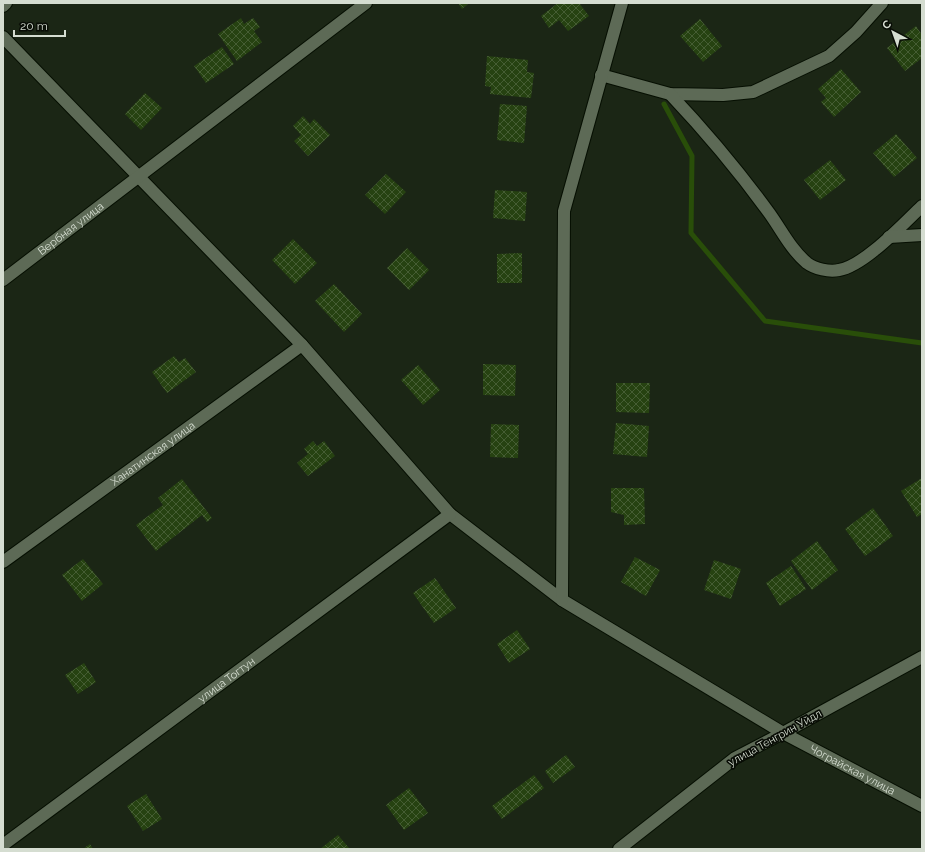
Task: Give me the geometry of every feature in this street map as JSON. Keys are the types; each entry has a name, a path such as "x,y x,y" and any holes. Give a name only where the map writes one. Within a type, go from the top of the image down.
{"street":[{"path":"3,6 6,3"},
{"name":"Вербная улица","path":"3,280 366,3"},
{"path":"562,600 564,211 622,3"},
{"path":"601,75 670,94 723,96 753,92 829,56 856,32 882,3"},
{"name":"Чограйская улица","path":"3,37 302,345 450,514 562,600 783,733 922,806"},
{"path":"670,94 734,168 767,209 791,245 807,263 821,269 839,270 855,264 889,237 922,206"},
{"path":"889,237 922,235"},
{"name":"Ханатинская улица","path":"3,562 302,345"},
{"name":"улица Тогтун","path":"3,845 450,514"},
{"name":"улица Тенгрин Уйдл","path":"619,849 735,758 922,657"}],"building":[{"path":"458,3 469,3 462,9"},
{"path":"558,3 579,3 589,16 568,31 559,20 549,28 541,16"},
{"path":"241,18 244,24 253,18 260,27 254,31 262,42 237,61 218,34"},
{"path":"700,19 722,46 703,62 680,36"},
{"path":"916,26 922,35 922,58 905,71 887,48"},
{"path":"222,47 234,64 206,83 194,66"},
{"path":"487,56 528,60 527,72 534,73 531,98 490,94 491,87 485,86"},
{"path":"841,69 861,92 834,117 821,102 826,98 818,89"},
{"path":"145,93 162,108 141,130 125,114"},
{"path":"500,104 527,106 524,143 497,140"},
{"path":"303,116 310,124 314,119 330,135 308,156 294,141 301,135 293,126"},
{"path":"896,134 917,158 894,177 873,153"},
{"path":"830,160 846,180 820,200 804,180"},
{"path":"386,174 406,192 385,214 365,195"},
{"path":"495,190 527,192 525,221 493,218"},
{"path":"293,239 317,263 295,284 272,260"},
{"path":"407,248 429,270 409,290 387,268"},
{"path":"522,253 522,283 497,283 497,254"},
{"path":"334,284 362,314 344,332 315,301"},
{"path":"174,356 179,362 185,358 196,372 167,393 152,372"},
{"path":"483,364 516,365 515,396 483,395"},
{"path":"418,365 440,390 423,405 401,380"},
{"path":"616,383 650,383 649,413 616,412"},
{"path":"616,423 649,426 647,457 613,454"},
{"path":"491,424 519,425 518,458 490,457"},
{"path":"313,441 317,446 324,441 335,456 308,476 297,463 308,454 304,449"},
{"path":"922,478 922,514 917,517 901,491"},
{"path":"182,479 212,518 207,522 202,515 156,551 136,525 163,505 158,498"},
{"path":"611,488 644,488 645,524 624,525 624,515 611,512"},
{"path":"873,508 893,536 865,556 845,529"},
{"path":"817,541 838,570 812,590 791,561"},
{"path":"635,557 660,570 646,596 621,582"},
{"path":"83,559 103,584 82,601 62,575"},
{"path":"714,560 741,569 731,599 704,590"},
{"path":"791,566 806,589 780,606 766,583"},
{"path":"435,578 456,608 434,623 413,593"},
{"path":"517,630 530,649 509,663 497,644"},
{"path":"84,663 96,682 78,694 65,675"},
{"path":"566,755 575,767 553,783 545,771"},
{"path":"534,775 544,788 502,819 492,806"},
{"path":"409,788 428,813 404,830 386,805"},
{"path":"146,794 162,819 143,831 127,806"},
{"path":"338,835 349,848 320,849"},
{"path":"90,844 93,849 83,849"}],"waterway":[{"path":"664,104 692,156 691,233 765,321 922,343"}]}
